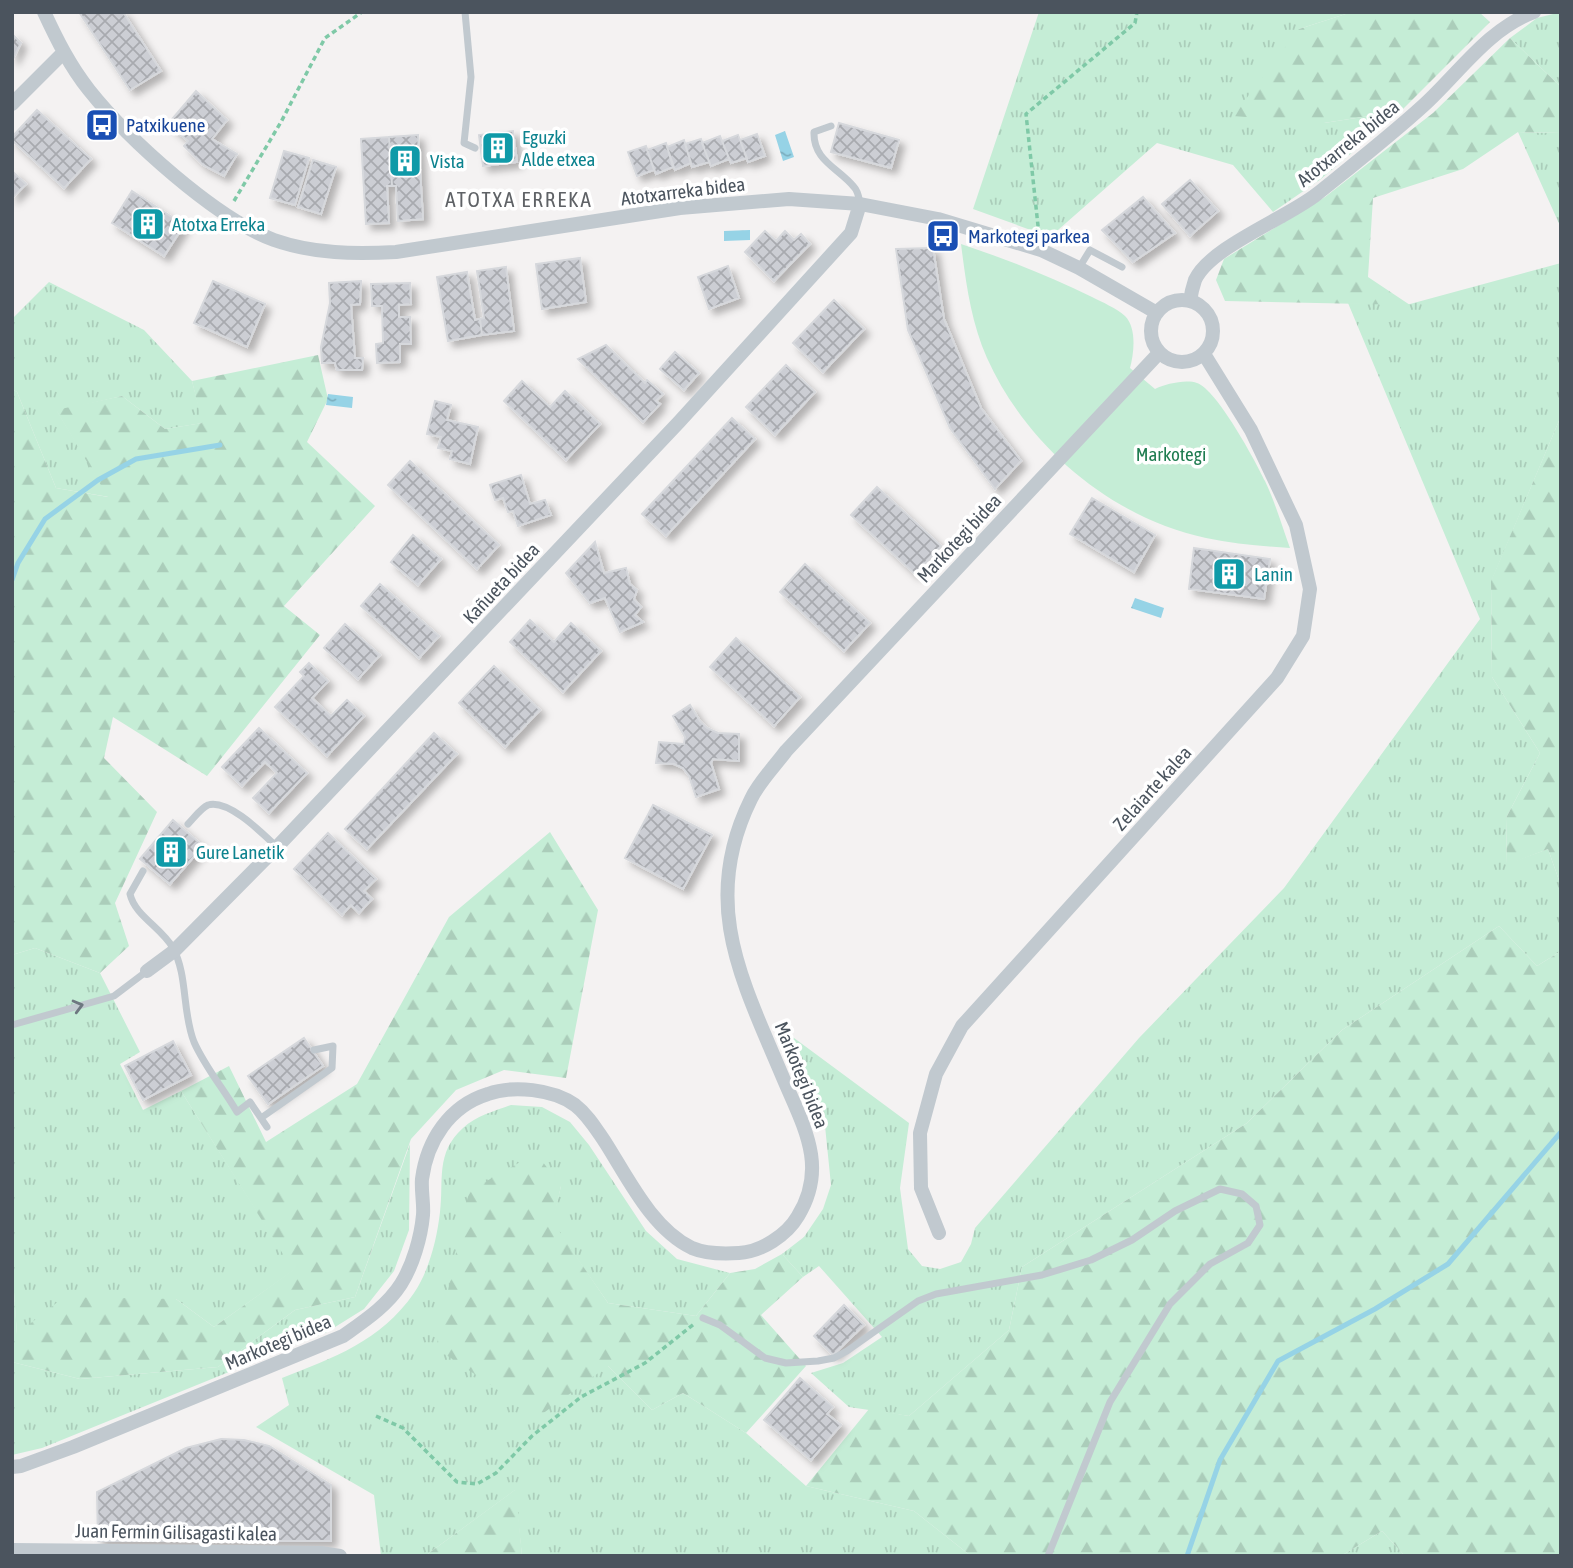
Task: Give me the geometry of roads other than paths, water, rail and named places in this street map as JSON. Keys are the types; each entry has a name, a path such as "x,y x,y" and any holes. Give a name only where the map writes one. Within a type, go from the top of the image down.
{"street":[{"name":"Atotxarreka bidea","path":"44,12 63,53 90,91 124,129 177,177 226,215 273,240 316,251 358,254 396,252 680,208 789,199 860,204 938,219 1041,250 1079,268 1157,313"},
{"name":"Atotxarreka bidea","path":"1190,301 1196,278 1218,255 1310,200 1398,129 1514,16 1534,12"},
{"path":"12,104 63,53"},
{"name":"Kañueta bidea","path":"147,971 174,951 277,847 688,412 850,233 860,204"},
{"path":"1190,301 1206,311 1214,328 1210,347 1196,360 1176,362 1159,353 1153,344 1152,323 1157,313 1171,302 1190,301"},
{"name":"Markotegi bidea","path":"12,1467 73,1447 343,1336 376,1312 401,1284 415,1253 423,1215 422,1183 426,1156 439,1129 460,1109 487,1094 516,1089 547,1093 573,1104 592,1122 646,1205 669,1233 693,1248 718,1254 746,1252 776,1240 796,1219 810,1194 813,1165 809,1137 748,994 732,948 726,888 734,839 752,796 786,751 1159,353"},
{"name":"Zelaiarte kalea","path":"939,1233 921,1188 920,1133 936,1074 962,1026 1277,678 1303,636 1310,589 1296,525 1251,430 1204,355"},
{"name":"Juan Fermin Gilisagasti kalea","path":"12,1550 321,1553 340,1556"}],"lane":[{"path":"465,12 471,77 464,143 474,148"},
{"path":"831,126 814,132 814,144 827,163 856,188 860,204"},
{"path":"1079,268 1090,250 1122,267"},
{"path":"188,824 206,806 217,804 230,808 277,847"},
{"path":"143,872 130,894 133,906 162,933 174,951 182,979 184,1007 194,1042 237,1112 250,1102 267,1128"},
{"path":"12,1026 114,996 147,971"},
{"path":"261,1118 332,1068 333,1046 314,1050"},
{"path":"703,1318 720,1325 765,1358 786,1363 834,1358 918,1301 936,1294 1042,1275 1091,1260 1132,1240 1175,1211 1220,1189 1242,1194 1256,1206 1260,1225 1248,1243 1210,1264 1170,1304 1110,1402 1048,1556"}],"water":[{"path":"785,131 794,157 783,161 775,135"},
{"path":"750,230 750,240 724,241 724,231"},
{"path":"328,394 353,397 352,408 326,405"},
{"path":"1135,598 1164,608 1161,618 1131,608"}],"waterway":[{"path":"12,580 18,563 45,519 98,480 136,459 220,445"},
{"path":"1187,1556 1220,1460 1278,1361 1375,1309 1448,1264 1561,1132"}],"place":[{"name":"Patxikuene","path":"102,125"},
{"name":"Eguzki Alde etxea","path":"498,148"},
{"name":"Vista","path":"405,161"},
{"name":"Atotxa Erreka","path":"148,224"},
{"name":"Markotegi parkea","path":"943,236"},
{"name":"Lanin","path":"1229,574"},
{"name":"Gure Lanetik","path":"171,852"}],"district":[{"name":"ATOTXA ERREKA","path":"519,200"}],"park label":[{"name":"Markotegi","path":"1171,454"}]}
